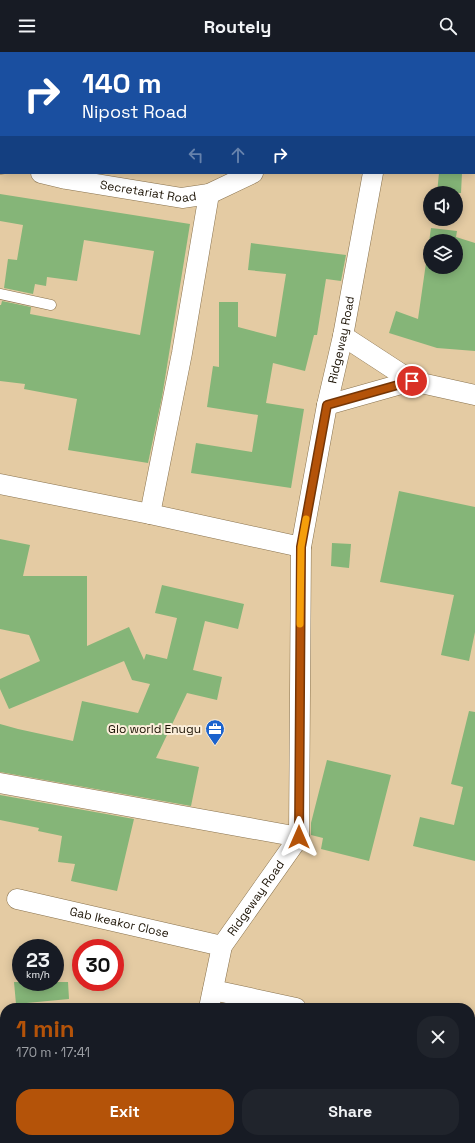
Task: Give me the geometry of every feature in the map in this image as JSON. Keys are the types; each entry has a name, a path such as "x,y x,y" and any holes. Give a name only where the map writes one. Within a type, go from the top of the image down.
{"street":[{"name":"Secretariat Road","path":"45,174 66,179 182,198 209,194 251,174"},
{"name":"Ridgeway Road","path":"211,999 222,946 299,837 301,547 327,405 343,336 373,174"},
{"path":"150,514 182,353 209,194"},
{"path":"343,336 412,381 475,395"},
{"path":"327,405 412,381"},
{"path":"0,484 150,514 301,547"},
{"path":"0,784 299,837"},
{"name":"Gab Ikeakor Close","path":"18,899 222,946"},
{"path":"211,999 249,1003"}],"lane":[{"path":"0,294 51,305"}],"building":[{"path":"439,174 462,174 461,186 438,186"},
{"path":"0,194 190,224 162,397 148,463 68,450 77,399 24,389 25,384 0,381 0,305 2,301 31,307 30,314 140,335 154,251 84,240 77,281 47,277 46,286 35,284 33,294 4,288 8,259 17,260 23,225 0,221"},
{"path":"431,228 457,231 456,234 430,234"},
{"path":"463,239 475,243 475,351 437,348 389,333 396,311 418,319 424,274 463,274"},
{"path":"251,243 346,255 341,281 326,279 317,335 314,335 305,371 273,363 266,403 304,409 291,488 191,473 196,443 252,452 258,415 207,407 213,366 219,367 219,302 238,302 238,327 276,337 286,274 248,270"},
{"path":"399,491 475,507 475,632 469,661 441,655 454,595 380,582"},
{"path":"0,539 30,545 23,576 87,576 87,646 129,627 144,660 146,654 167,659 177,618 155,613 162,585 244,604 238,629 205,621 193,670 222,677 217,700 187,693 156,758 199,767 191,806 0,772 0,724 73,741 82,701 138,713 150,684 132,680 124,661 9,709 0,689 0,679 40,661 29,635 0,629"},
{"path":"332,543 351,544 349,568 331,566"},
{"path":"469,711 475,712 475,861 413,846 420,817 454,825 463,787 451,784"},
{"path":"327,760 391,775 369,861 321,849 323,838 311,835 311,823"},
{"path":"0,795 134,819 117,891 71,881 75,864 58,862 62,836 38,831 39,828 0,820"},
{"path":"64,982 68,982 69,999 16,1003 15,991 64,991"}],"slow traffic":[{"path":"300,624 301,547 306,519"}],"place":[{"name":"Glo world Enugu","path":"215,746"}],"route":[{"path":"299,837 301,547 327,405 412,381"}]}
